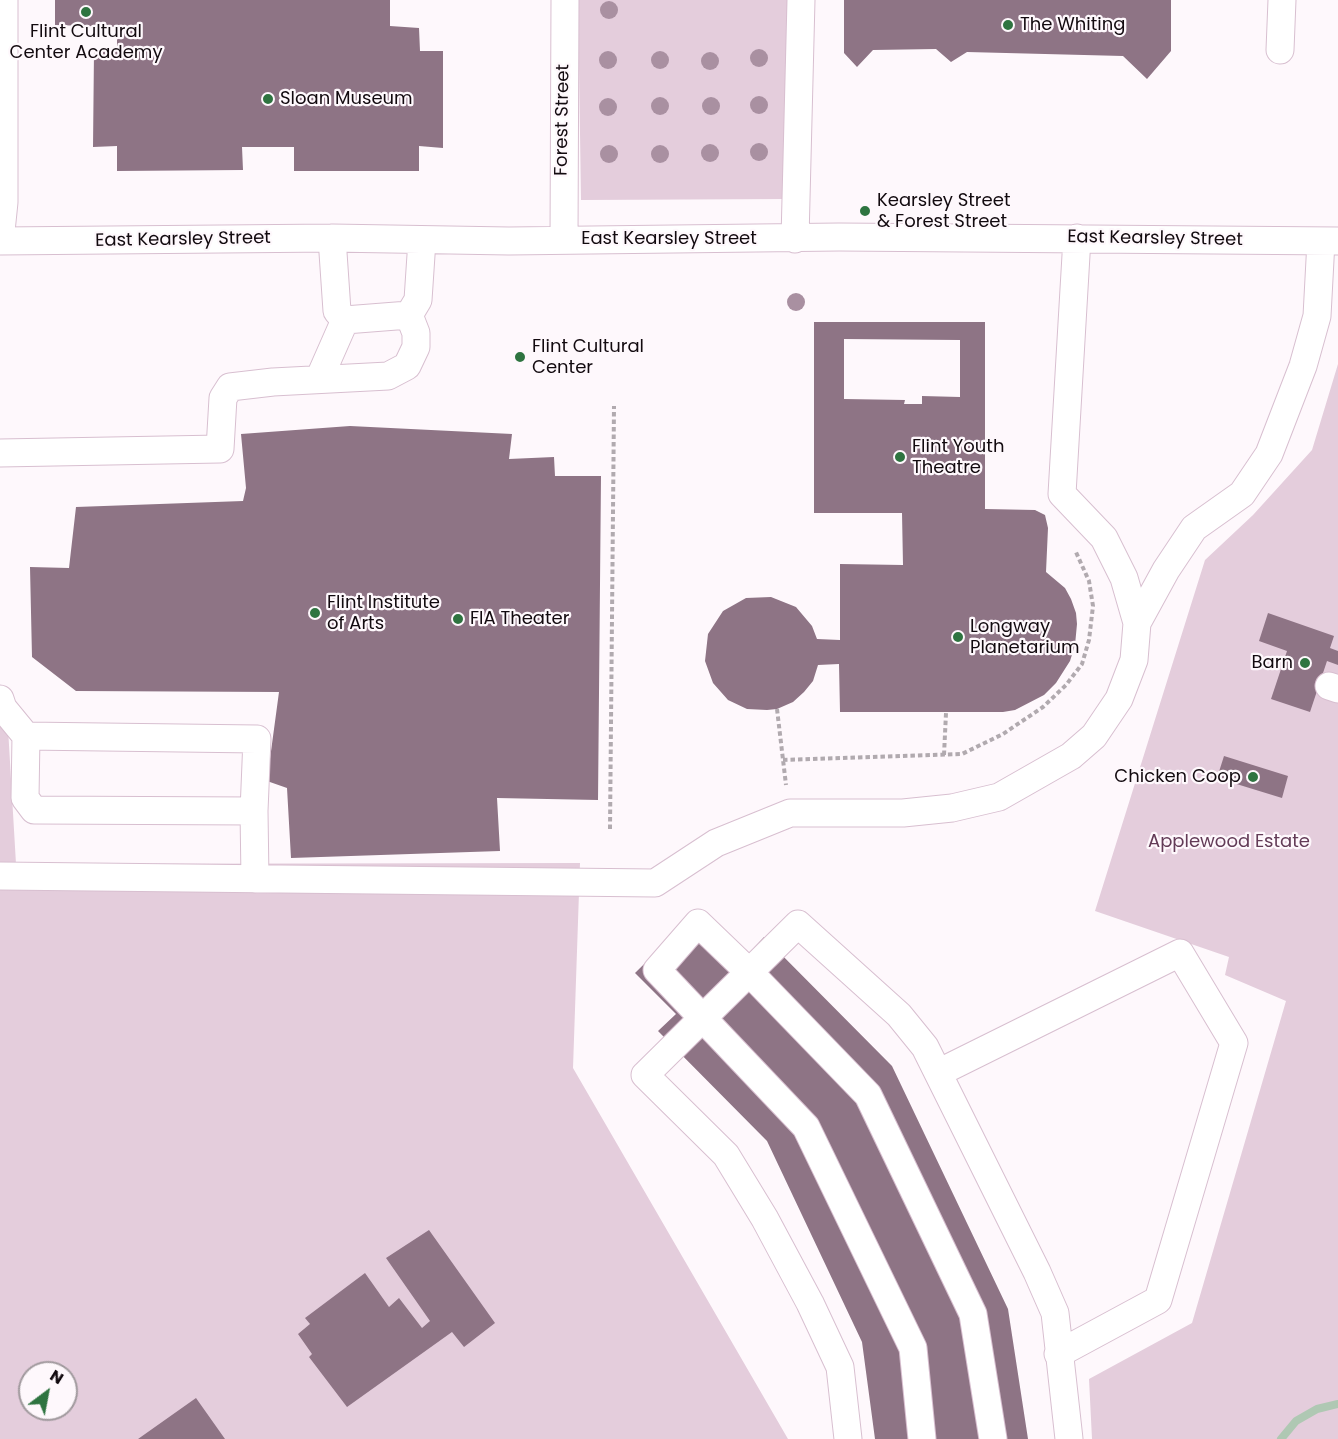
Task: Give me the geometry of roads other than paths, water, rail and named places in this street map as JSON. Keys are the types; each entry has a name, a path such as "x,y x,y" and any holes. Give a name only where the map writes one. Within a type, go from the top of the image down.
{"street":[{"path":"0,241 4,202 4,0"},
{"name":"Forest Street","path":"564,240 565,0"},
{"path":"795,238 801,0"},
{"path":"1280,50 1282,0"},
{"path":"332,238 337,311 345,320"},
{"name":"East Kearsley Street","path":"0,241 332,238 422,240 1077,238 1329,241"},
{"path":"0,876 655,883 716,843 790,813 903,813 952,808 999,797 1071,756 1094,736 1119,699 1134,660 1137,623 1124,578 1104,538 1062,494 1077,238"},
{"path":"409,315 418,300 422,240"},
{"path":"1137,623 1194,528 1242,494 1269,454 1303,366 1317,316 1329,241"},
{"path":"345,320 409,315"},
{"path":"0,453 220,449 223,398 230,387 388,376 407,366 416,347 416,333 409,315"},
{"path":"319,379 345,320"},
{"path":"0,699 3,708 26,736 25,798 34,810 254,812"},
{"path":"26,736 257,739 254,812 255,879"},
{"path":"922,1439 913,1348 806,1127 657,970 698,923 749,972 868,1095 974,1314 993,1439"},
{"path":"848,1439 840,1367 810,1303 765,1220 726,1155 645,1075 798,924 899,1015 925,1047 1037,1272 1055,1313 1069,1439"},
{"path":"938,1073 1180,953 1234,1043 1158,1300 1058,1354"}],"waterway":[{"path":"1281,1439 1296,1421 1317,1409 1338,1404"}],"place":[{"name":"Flint Cultural Center Academy","path":"86,12"},
{"name":"The Whiting","path":"1008,25"},
{"name":"Sloan Museum","path":"268,99"},
{"name":"Kearsley Street & Forest Street","path":"865,211"},
{"name":"Flint Cultural Center","path":"520,357"},
{"name":"Flint Youth Theatre","path":"900,457"},
{"name":"Flint Institute of Arts","path":"315,613"},
{"name":"FIA Theater","path":"458,619"},
{"name":"Longway Planetarium","path":"958,637"},
{"name":"Barn","path":"1305,663"},
{"name":"Chicken Coop","path":"1253,777"}],"park label":[{"name":"Applewood Estate","path":"1229,842"}]}
